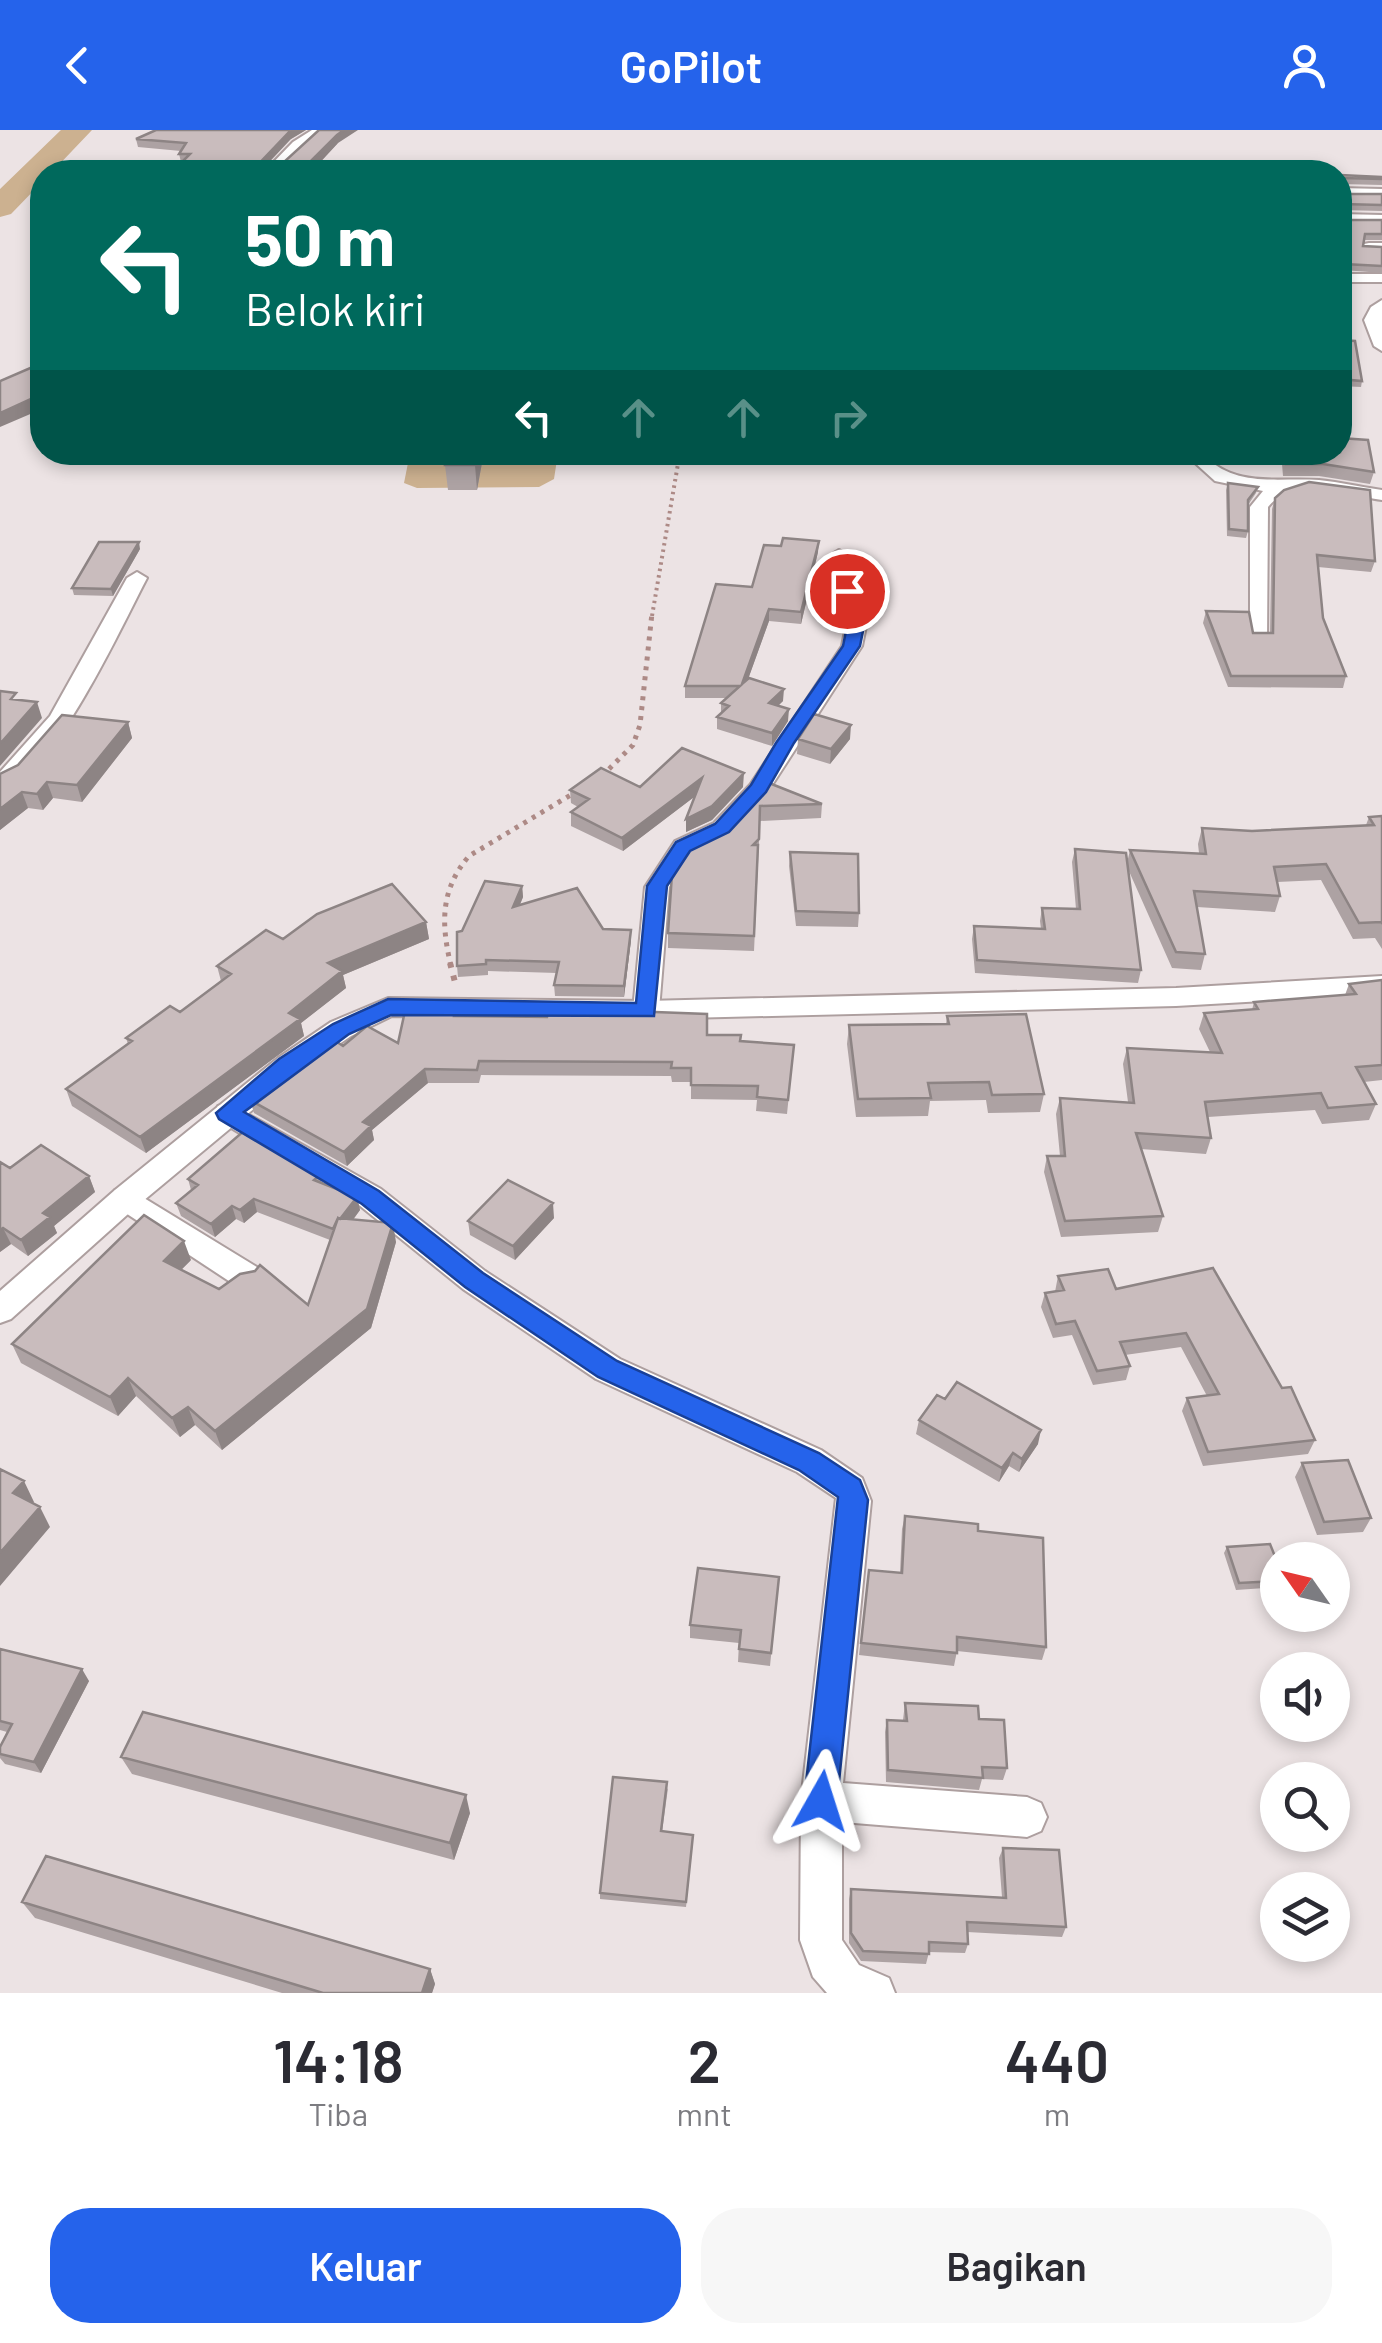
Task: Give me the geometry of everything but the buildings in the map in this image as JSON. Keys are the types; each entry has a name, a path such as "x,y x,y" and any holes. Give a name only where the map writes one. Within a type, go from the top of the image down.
{"street":[{"path":"282,160 320,130"},
{"path":"1352,192 1382,193"},
{"path":"1352,218 1382,218"},
{"path":"1352,278 1382,278"},
{"path":"1382,305 1372,315 1370,324 1382,346"},
{"path":"1202,465 1220,479 1382,496"},
{"path":"1260,638 1258,507 1271,491 1283,487"},
{"path":"646,1010 657,886 683,846 722,828 759,788 852,646 856,626 839,556"},
{"path":"0,782 15,773 44,742 136,578"},
{"path":"0,1310 228,1113 328,1038 388,1007 646,1010 1176,997 1382,985"},
{"path":"228,1113 370,1197 474,1280 608,1369 809,1461 850,1489 854,1500 821,1801 821,1940 828,1962 844,1980 874,1993"},
{"path":"126,1198 248,1278"},
{"path":"821,1801 1027,1817"}],"path":[{"path":"595,780 611,770 634,745 640,724 653,603 678,465"},
{"path":"461,1006 441,926 448,882 470,856 580,790"}],"shaded area":[{"path":"408,465 556,465 554,479 539,487 417,488 404,483"}],"waterway":[{"path":"48,160 78,130"},
{"path":"0,207 30,177"}],"route":[{"path":"821,1801 854,1500 850,1489 809,1461 608,1369 474,1280 370,1197 228,1113 341,1029 388,1007 646,1010 657,886 683,846 722,828 759,788 852,646 856,626 847,591"}]}
